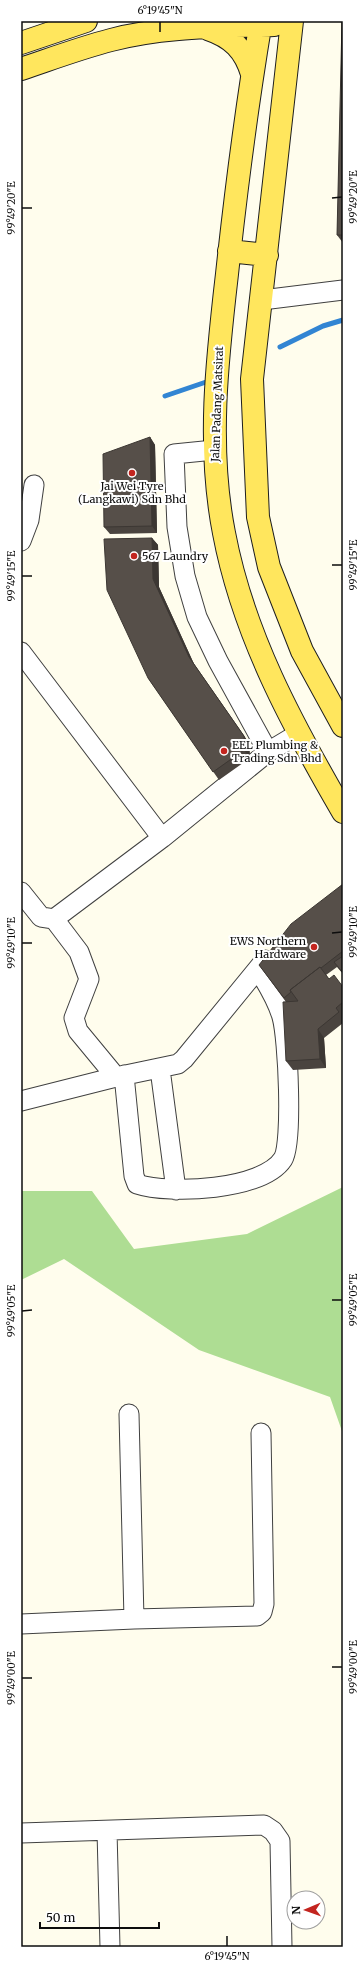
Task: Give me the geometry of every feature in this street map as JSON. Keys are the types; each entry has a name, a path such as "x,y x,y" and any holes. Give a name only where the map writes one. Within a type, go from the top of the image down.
{"main road":[{"path":"21,43 86,21"},
{"path":"21,69 111,40 154,32 260,23 292,23 252,379 258,517 270,567 302,651 343,726"},
{"name":"Jalan Padang Matsirat","path":"260,23 229,251 217,362 214,450 224,533 235,579 255,642 298,734 343,812"},
{"path":"204,28 222,34 234,42 246,55 252,74"},
{"path":"229,251 266,255"}],"street":[{"path":"262,300 343,290"},
{"path":"214,450 174,454 177,527 185,576 197,617 218,662 268,752"},
{"path":"21,541 28,520 34,485"},
{"path":"21,652 162,838"},
{"path":"54,919 162,838 268,752 298,734"},
{"path":"21,892 41,917 54,919 79,952 89,979 74,1018 78,1032 120,1076 134,1176 137,1184 148,1187 176,1190 244,1182 261,1176 276,1168 284,1157 288,1140 286,1042 282,1018 276,999 258,969"},
{"path":"21,1101 120,1076 160,1069 178,1064 184,1059 276,947"},
{"path":"160,1069 176,1190"},
{"path":"129,1414 134,1619"},
{"path":"21,1624 257,1616 262,1612 264,1604 261,1433"},
{"path":"21,1832 107,1831 264,1825 273,1831 280,1841 282,1947"},
{"path":"107,1831 110,1947"}],"green space":[{"path":"343,1187 343,1434 330,1397 199,1350 64,1259 21,1280 21,1191 92,1191 134,1249 247,1234"}],"building":[{"path":"342,21 343,235 337,235"},
{"path":"150,437 152,526 104,527 103,454"},
{"path":"152,538 153,579 189,657 244,736 244,750 213,772 148,678 107,590 104,539"},
{"name":"EWS Northern Hardware","path":"343,884 343,951 290,990 291,992 284,998 259,965 291,924"},
{"path":"343,956 343,973 334,962"},
{"path":"320,967 329,979 334,975 343,987 343,1002 336,1008 339,1012 318,1029 320,1059 286,1061 283,1002 298,1001 290,990"}],"waterway":[{"path":"280,347 323,326 343,320"},
{"path":"165,396 209,381"}],"place":[{"name":"Jai Wei Tyre (Langkawi) Sdn Bhd","path":"132,473"},
{"name":"567 Laundry","path":"134,556"},
{"name":"EEL Plumbing & Trading Sdn Bhd","path":"224,751"},
{"name":"EWS Northern Hardware","path":"314,947"}]}
